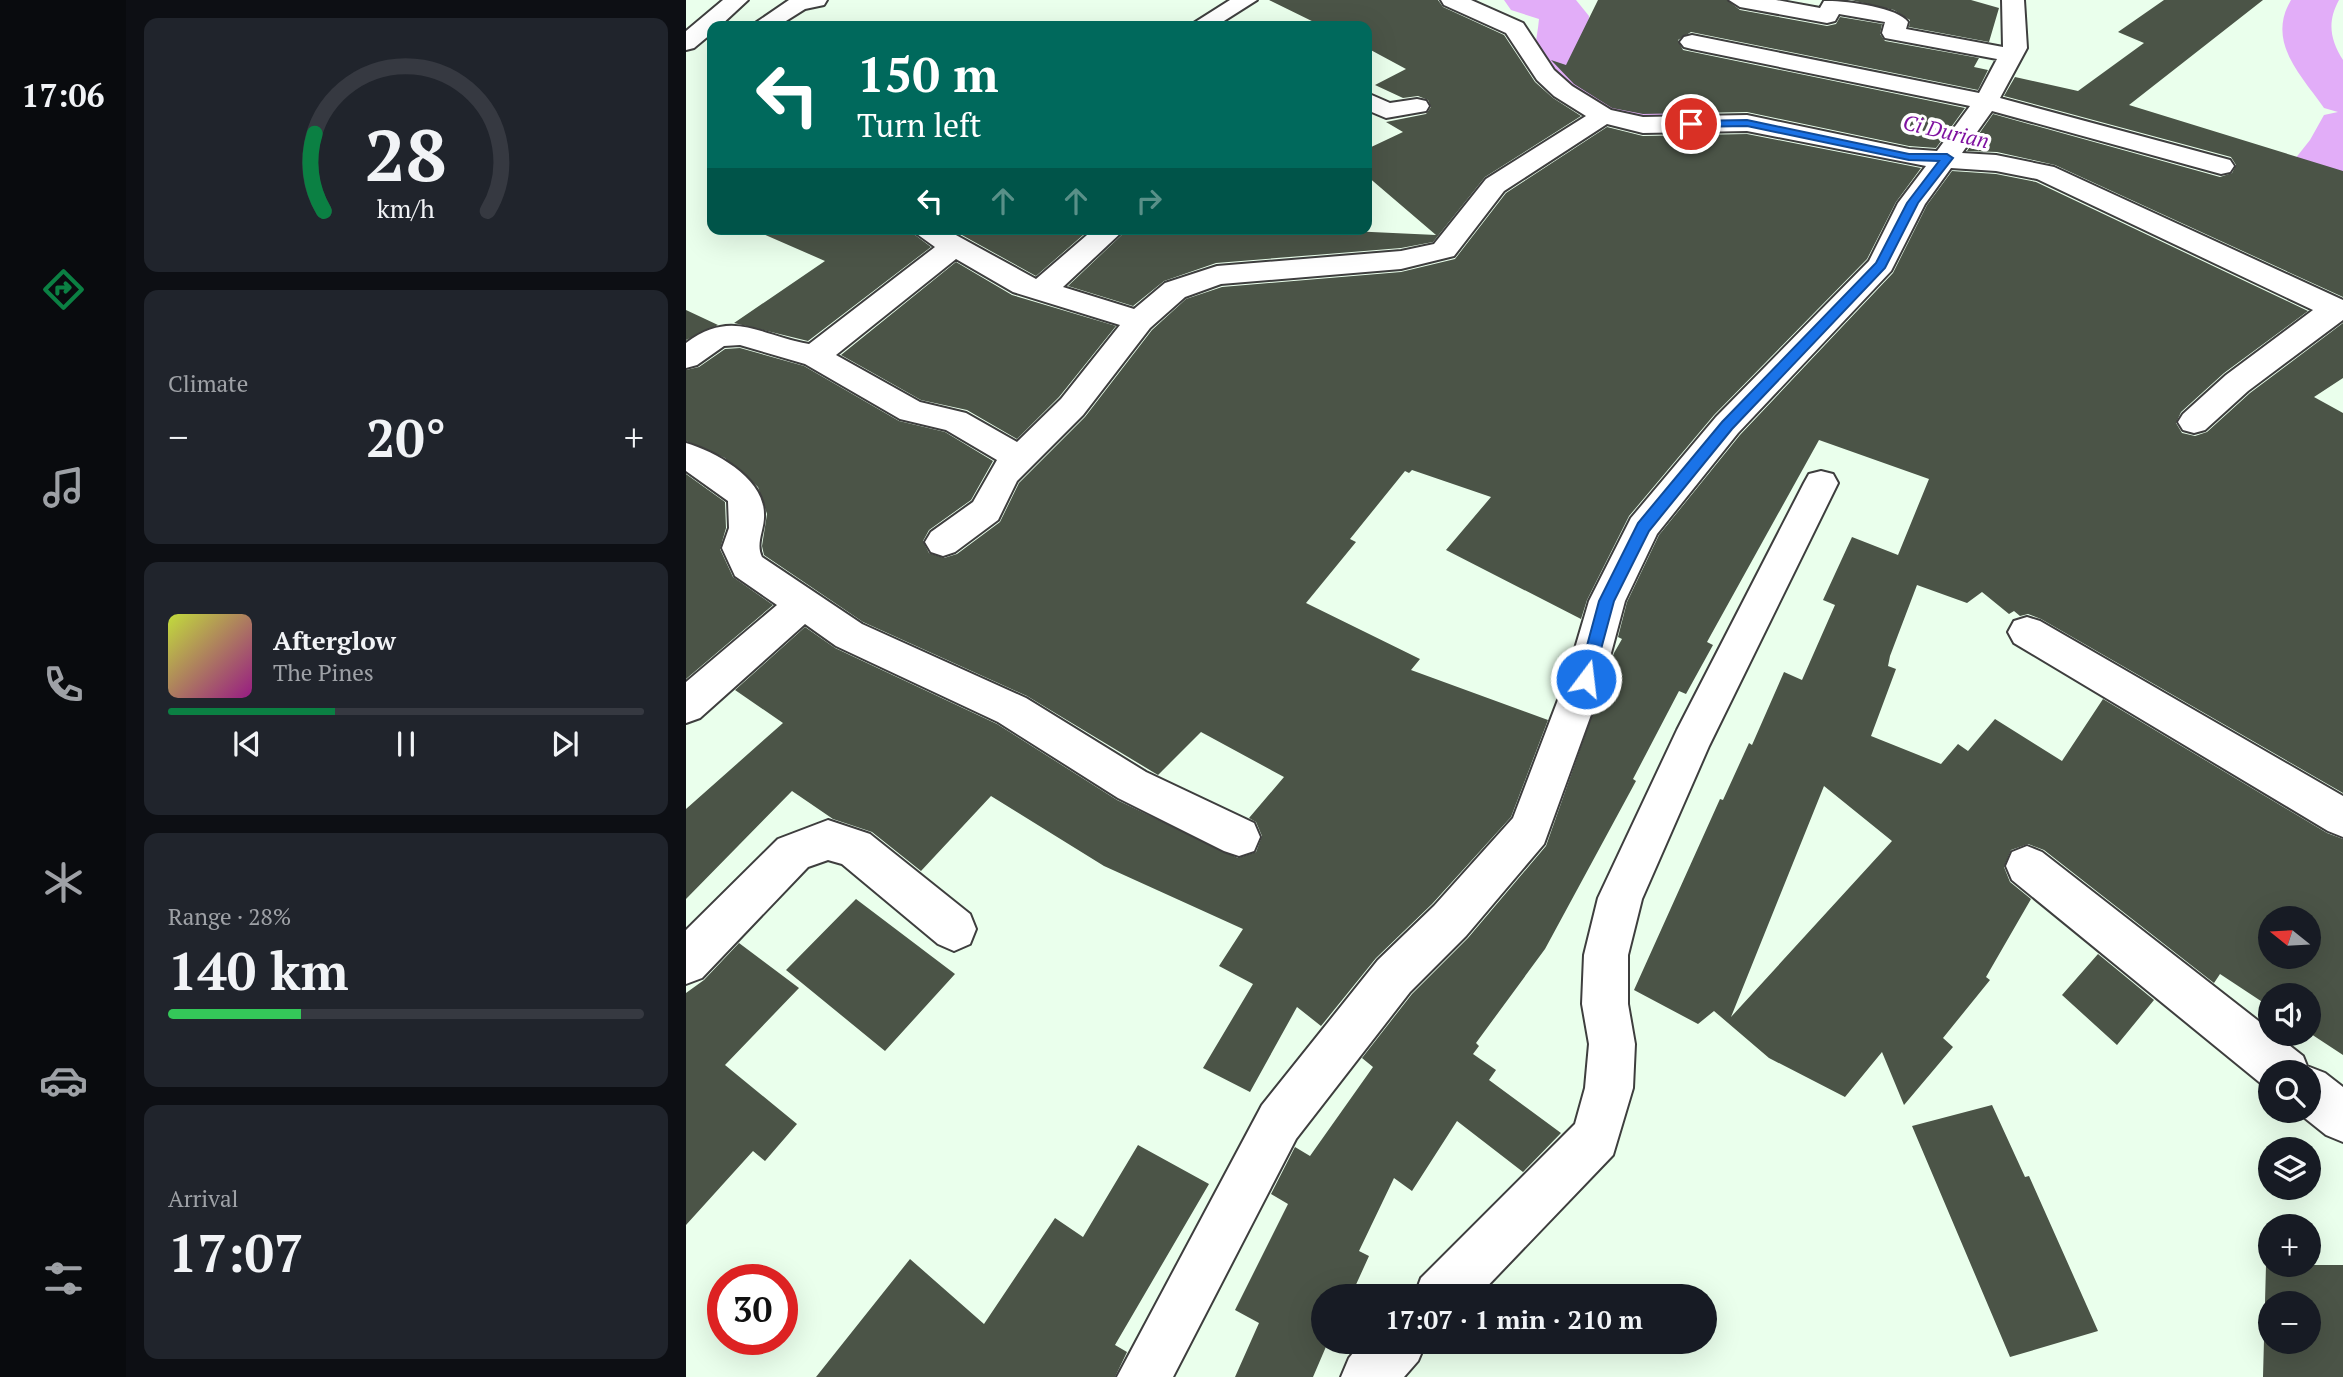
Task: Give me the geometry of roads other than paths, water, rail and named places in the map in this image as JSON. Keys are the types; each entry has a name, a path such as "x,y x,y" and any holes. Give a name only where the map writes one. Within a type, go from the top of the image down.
{"street":[{"path":"712,21 737,0"},
{"path":"770,21 798,4 816,0"},
{"path":"1209,21 1246,0"},
{"path":"1452,0 1515,28 1545,75 1563,91 1603,116 1643,125 1747,123 1909,157 1953,149 2045,173 2339,309 2237,383 2194,422"},
{"path":"1740,0 1827,16 1832,6 1892,17 1897,22 1893,33 2011,55"},
{"path":"1144,1377 1279,1122 1394,975 1451,921 1529,830 1586,679 1607,601 1643,527 1727,425 1881,265 1912,203 1986,102 2015,48 2013,0"},
{"path":"686,43 707,25"},
{"path":"1692,42 1986,102 2221,166"},
{"path":"1372,103 1386,111 1417,106"},
{"path":"943,542 986,512 1004,474 1072,407 1139,321 1175,290 1217,275 1401,260 1444,250 1495,185 1603,116"},
{"path":"935,235 1007,278 1139,321"},
{"path":"1041,291 1104,235"},
{"path":"814,355 954,246"},
{"path":"686,358 707,341 730,334 758,337 785,350 814,355 899,404 956,422 1021,459"},
{"path":"686,455 743,493 750,508 750,522 740,548 748,566 802,605 861,641 1012,710 1132,786 1238,837"},
{"path":"1453,1284 1596,1138 1607,1100 1612,1044 1605,1004 1606,955 1620,898 1691,742 1821,483"},
{"path":"686,706 802,605"},
{"path":"2027,632 2343,818"},
{"path":"686,962 793,853 828,840 855,848 954,929"},
{"path":"2027,866 2270,1060"},
{"path":"2321,1100 2343,1118"},
{"path":"1368,1377 1388,1354"}],"waterway":[{"name":"Ci Durian","path":"1528,0 1557,9 1564,16 1562,60 1571,75 1582,84 1611,94 1669,101"},
{"name":"Ci Durian","path":"2315,0 2305,26 2307,38 2319,62 2343,97"},
{"name":"Ci Durian","path":"2254,230 2290,227 2318,203 2316,169 2336,145 2343,127"}]}
